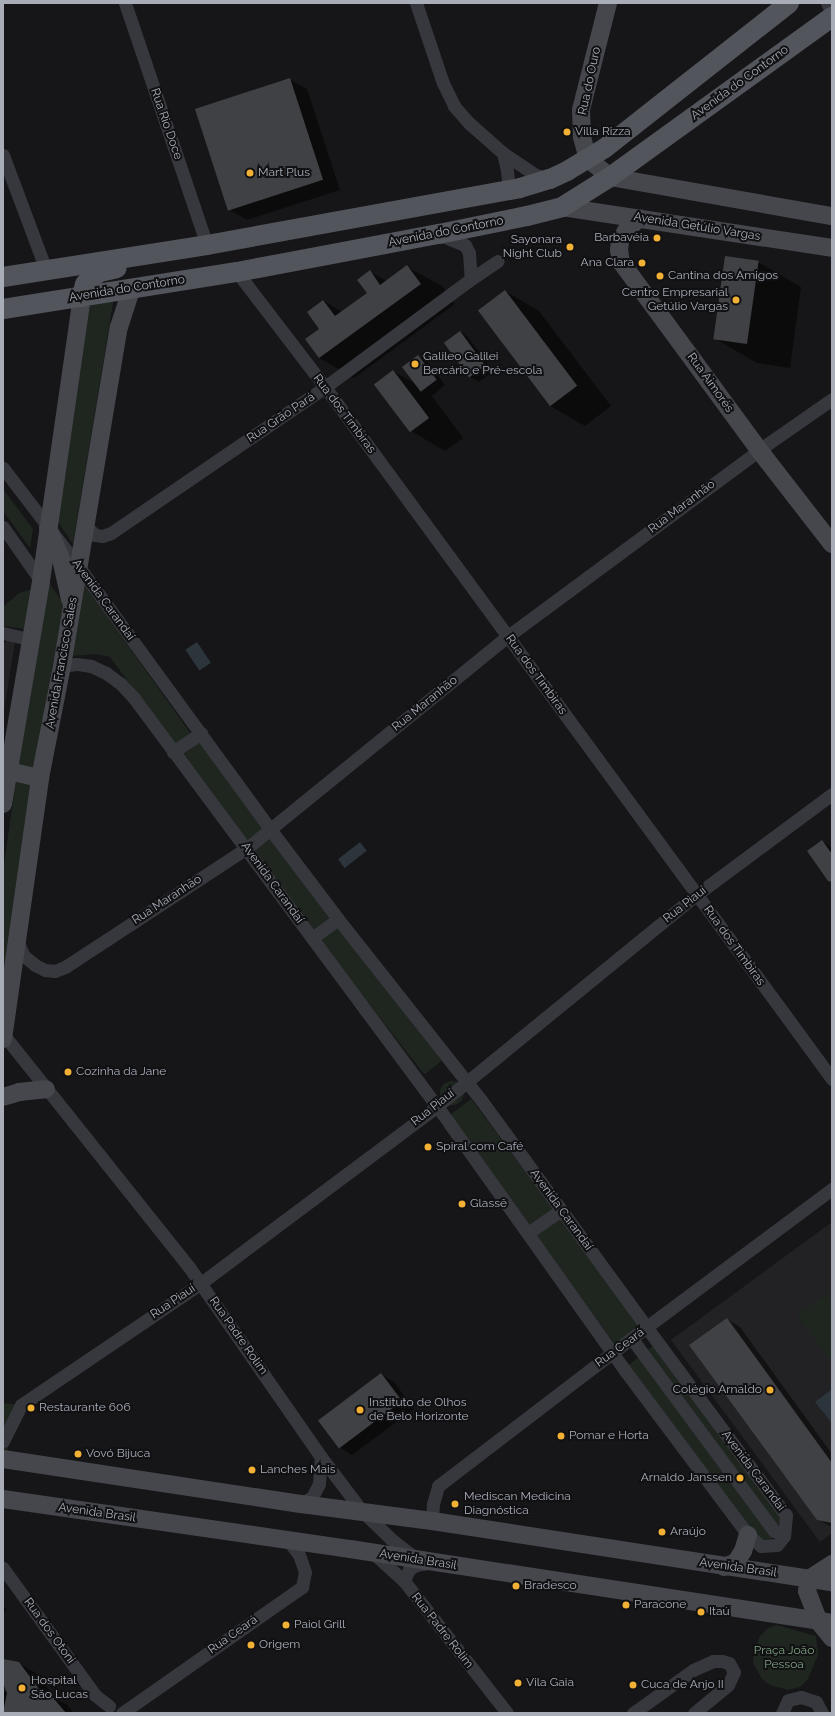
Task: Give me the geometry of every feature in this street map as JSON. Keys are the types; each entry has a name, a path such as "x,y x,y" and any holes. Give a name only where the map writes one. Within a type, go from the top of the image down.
{"main road":[{"name":"Rua do Ouro","path":"588,159 582,137 581,110 608,3"},
{"path":"3,278 199,246 520,188 550,179 588,159 624,133 782,6"},
{"name":"Avenida do Contorno","path":"3,309 237,272 439,234 527,216 562,207 610,177 832,16"},
{"path":"588,159 610,177 832,216"},
{"name":"Avenida Getúlio Vargas","path":"562,207 832,248"},
{"name":"Rua Aimorés","path":"639,218 626,231 620,241 619,250 621,262 759,450 832,544"},
{"path":"3,804 30,638 41,581 47,526 85,284 100,272 153,262 199,246"},
{"name":"Avenida Francisco Sales","path":"3,1036 40,778 62,666 119,328 131,289"},
{"path":"47,526 66,576 71,612"},
{"path":"9,771 40,778"},
{"path":"3,1097 19,1092 46,1089"},
{"name":"Avenida Brasil","path":"3,1459 301,1504 432,1521 724,1567 832,1582"},
{"name":"Avenida Brasil","path":"4,1500 288,1540 825,1622"},
{"path":"724,1567 736,1562 743,1551 748,1535"},
{"path":"832,1564 809,1579 807,1590 832,1638"}],"street":[{"name":"Rua Rio Doce","path":"125,3 199,246"},
{"path":"416,3 443,83 454,106 469,124 503,153 536,175 550,179"},
{"path":"827,3 832,12"},
{"path":"503,153 509,189"},
{"path":"3,156 46,270"},
{"path":"439,234 465,244 469,253 471,279"},
{"name":"Rua Grão Pará","path":"85,525 96,535 102,536 111,533 325,387 471,279 498,262"},
{"name":"Rua dos Timbiras","path":"237,272 325,387 832,1079"},
{"name":"Rua Maranhão","path":"17,941 24,956 35,965 45,970 55,971 65,967 246,848 508,636 759,450 832,399"},
{"name":"Avenida Carandaí","path":"3,468 79,567 270,829 338,919 467,1082 786,1515 784,1536 777,1545 761,1546 748,1535 613,1352 436,1107 134,698 121,684 106,673 91,666 76,664 62,666"},
{"path":"3,527 41,581"},
{"path":"3,633 30,638"},
{"path":"174,752 201,733"},
{"name":"Rua Piauí","path":"4,1435 21,1405 201,1283 436,1107 696,895 832,794"},
{"path":"312,938 338,919"},
{"name":"Rua Padre Rolim","path":"3,1036 201,1283 362,1512 391,1540 424,1561"},
{"name":"Rua Ceará","path":"432,1521 433,1504 438,1486 613,1352 832,1189"},
{"path":"528,1233 561,1210"},
{"path":"632,1339 774,1531"},
{"path":"301,1504 312,1497 319,1484 322,1457"},
{"name":"Rua Ceará","path":"122,1713 302,1587 304,1572 299,1555 288,1540"},
{"name":"Rua Padre Rolim","path":"373,1553 404,1581 507,1713"},
{"path":"404,1581 409,1569 424,1561"},
{"name":"Rua dos Otoni","path":"3,1568 95,1695 103,1710 117,1708 122,1713"},
{"path":"633,1713 693,1670 713,1661 729,1663 734,1672 728,1685 694,1713"},
{"path":"782,1713 788,1700 801,1697 816,1702 822,1713"}],"shaded area":[{"path":"10,638 15,642 3,717 3,644"},
{"path":"197,642 211,663 199,671 185,650"},
{"path":"360,842 367,851 345,868 338,859"},
{"name":"Colégio Arnaldo","path":"832,1222 832,1533 820,1542 671,1340"},
{"path":"832,1389 832,1423 815,1402"}],"green space":[{"path":"114,297 73,544 56,519 89,303"},
{"path":"3,489 33,529 30,548 3,511"},
{"path":"50,584 64,604 34,766 3,994 3,870 38,631 4,626 3,607 19,593"},
{"path":"84,584 191,734 175,745 110,657 96,654 71,656"},
{"path":"200,742 264,827 246,841 182,756"},
{"path":"269,835 332,918 315,931 252,848"},
{"path":"337,927 442,1061 424,1075 320,941"},
{"path":"452,1081 460,1085 464,1093 460,1101 452,1105 444,1101 440,1093 444,1085"},
{"path":"471,1099 554,1209 529,1227 450,1115"},
{"path":"559,1216 639,1326 615,1344 535,1234"},
{"path":"826,1294 832,1302 832,1362 797,1316"},
{"path":"656,1343 781,1517 778,1534 771,1539 761,1540 751,1532 626,1367"},
{"path":"3,1403 21,1405 4,1461 3,1461"},
{"name":"Praça João Pessoa","path":"777,1625 816,1636 818,1655 808,1679 800,1687 788,1690 770,1685 762,1679 753,1663 754,1652 760,1636 768,1628"}],"building":[{"path":"290,78 323,180 228,211 195,109"},
{"name":"Centro Empresarial Getúlio Vargas","path":"725,256 759,261 747,344 713,339"},
{"path":"407,265 421,284 319,358 305,339 319,329 307,312 323,300 335,316 367,293 357,280 370,270 380,285"},
{"path":"505,290 577,386 550,406 478,310"},
{"path":"460,331 485,366 469,378 444,343"},
{"path":"418,355 437,380 421,392 402,367"},
{"path":"393,370 429,418 410,432 374,384"},
{"path":"822,840 832,854 832,882 828,881 807,851"},
{"path":"727,1318 832,1463 832,1523 817,1520 689,1345"},
{"name":"Instituto de Olhos de Belo Horizonte","path":"381,1373 402,1401 339,1448 318,1421"},
{"name":"Hospital São Lucas","path":"3,1659 19,1662 45,1697 50,1694 66,1713 3,1713 7,1693 3,1683"}],"place":[{"name":"Villa Rizza","path":"567,132"},
{"name":"Mart Plus","path":"250,173"},
{"name":"Barbavéia","path":"657,238"},
{"name":"Sayonara Night Club","path":"570,247"},
{"name":"Ana Clara","path":"642,263"},
{"name":"Cantina dos Amigos","path":"660,276"},
{"name":"Centro Empresarial Getúlio Vargas","path":"736,300"},
{"name":"Galileo Galilei Bercário e Pré-escola","path":"415,364"},
{"name":"Cozinha da Jane","path":"68,1072"},
{"name":"Spiral com Café","path":"428,1147"},
{"name":"Glassê","path":"462,1204"},
{"name":"Colégio Arnaldo","path":"770,1390"},
{"name":"Restaurante 606","path":"31,1408"},
{"name":"Instituto de Olhos de Belo Horizonte","path":"360,1410"},
{"name":"Pomar e Horta","path":"561,1436"},
{"name":"Vovó Bijuca","path":"78,1454"},
{"name":"Lanches Mais","path":"252,1470"},
{"name":"Arnaldo Janssen","path":"740,1478"},
{"name":"Mediscan Medicina Diagnóstica","path":"455,1504"},
{"name":"Araújo","path":"662,1532"},
{"name":"Bradesco","path":"516,1586"},
{"name":"Paracone","path":"626,1605"},
{"name":"Itaú","path":"701,1612"},
{"name":"Paiol Grill","path":"286,1625"},
{"name":"Origem","path":"251,1645"},
{"name":"Vila Gaia","path":"518,1683"},
{"name":"Cuca de Anjo II","path":"633,1685"},
{"name":"Hospital São Lucas","path":"22,1688"}]}
